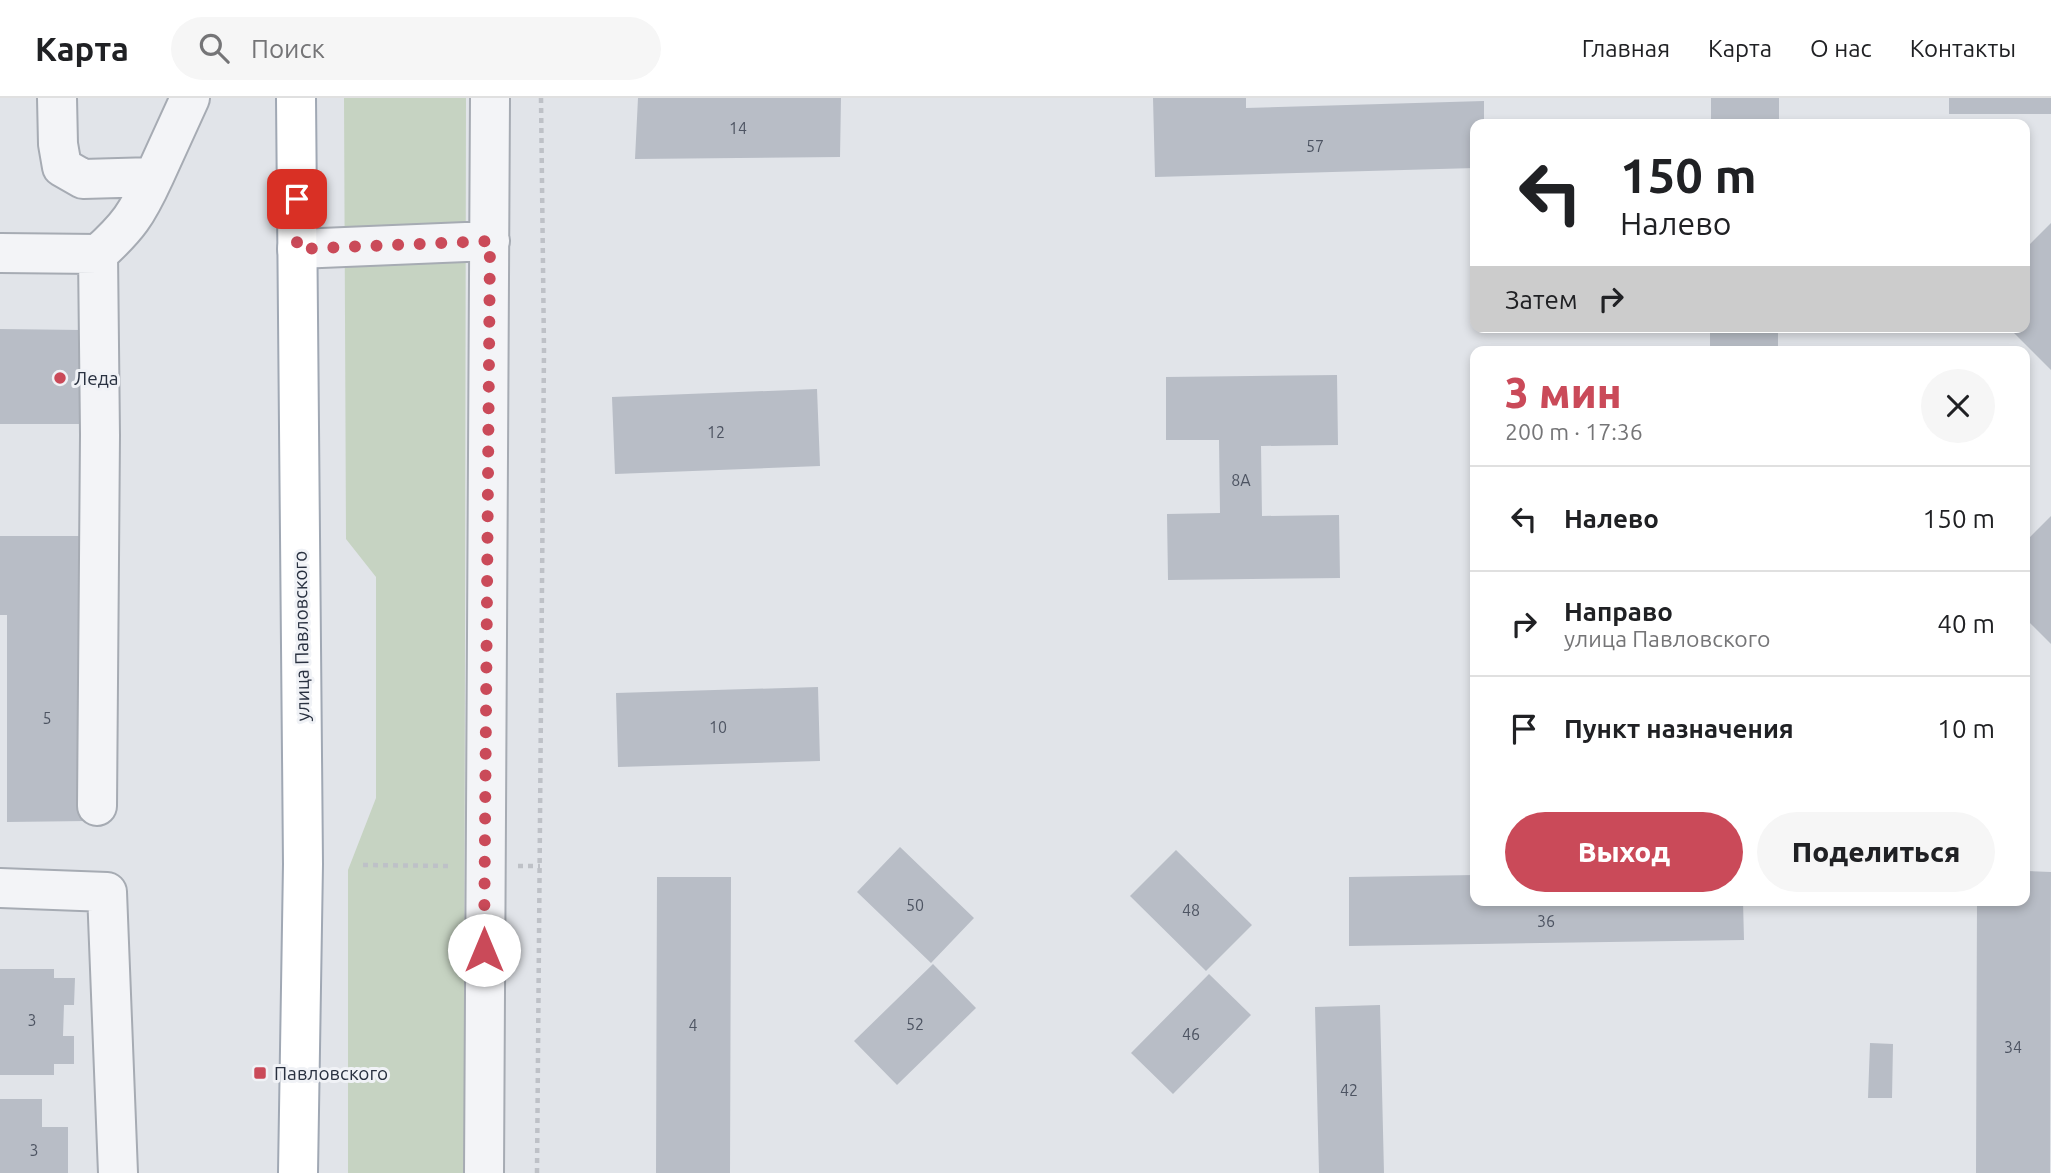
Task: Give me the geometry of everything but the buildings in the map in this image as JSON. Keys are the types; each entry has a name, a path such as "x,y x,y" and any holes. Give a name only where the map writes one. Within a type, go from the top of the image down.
{"main road":[{"name":"улица Павловского","path":"296,98 303,850 298,1173"}],"street":[{"path":"57,98 58,144 62,167 83,179 153,177"},
{"path":"0,253 98,254 124,230 140,206 190,98"},
{"path":"484,1173 490,98"},
{"path":"297,249 490,241"},
{"path":"97,806 100,448 98,254"},
{"path":"0,888 107,892 118,1173"}],"path":[{"path":"537,1173 544,363 541,98"},
{"path":"363,865 463,866"}],"green space":[{"path":"344,98 466,98 464,1173 348,1173 348,870 376,798 376,577 346,539"}],"place":[{"name":"Леда","path":"60,378"},
{"name":"Павловского","path":"260,1073"}],"route":[{"path":"297,199 297,249 490,241 484,950"}]}
